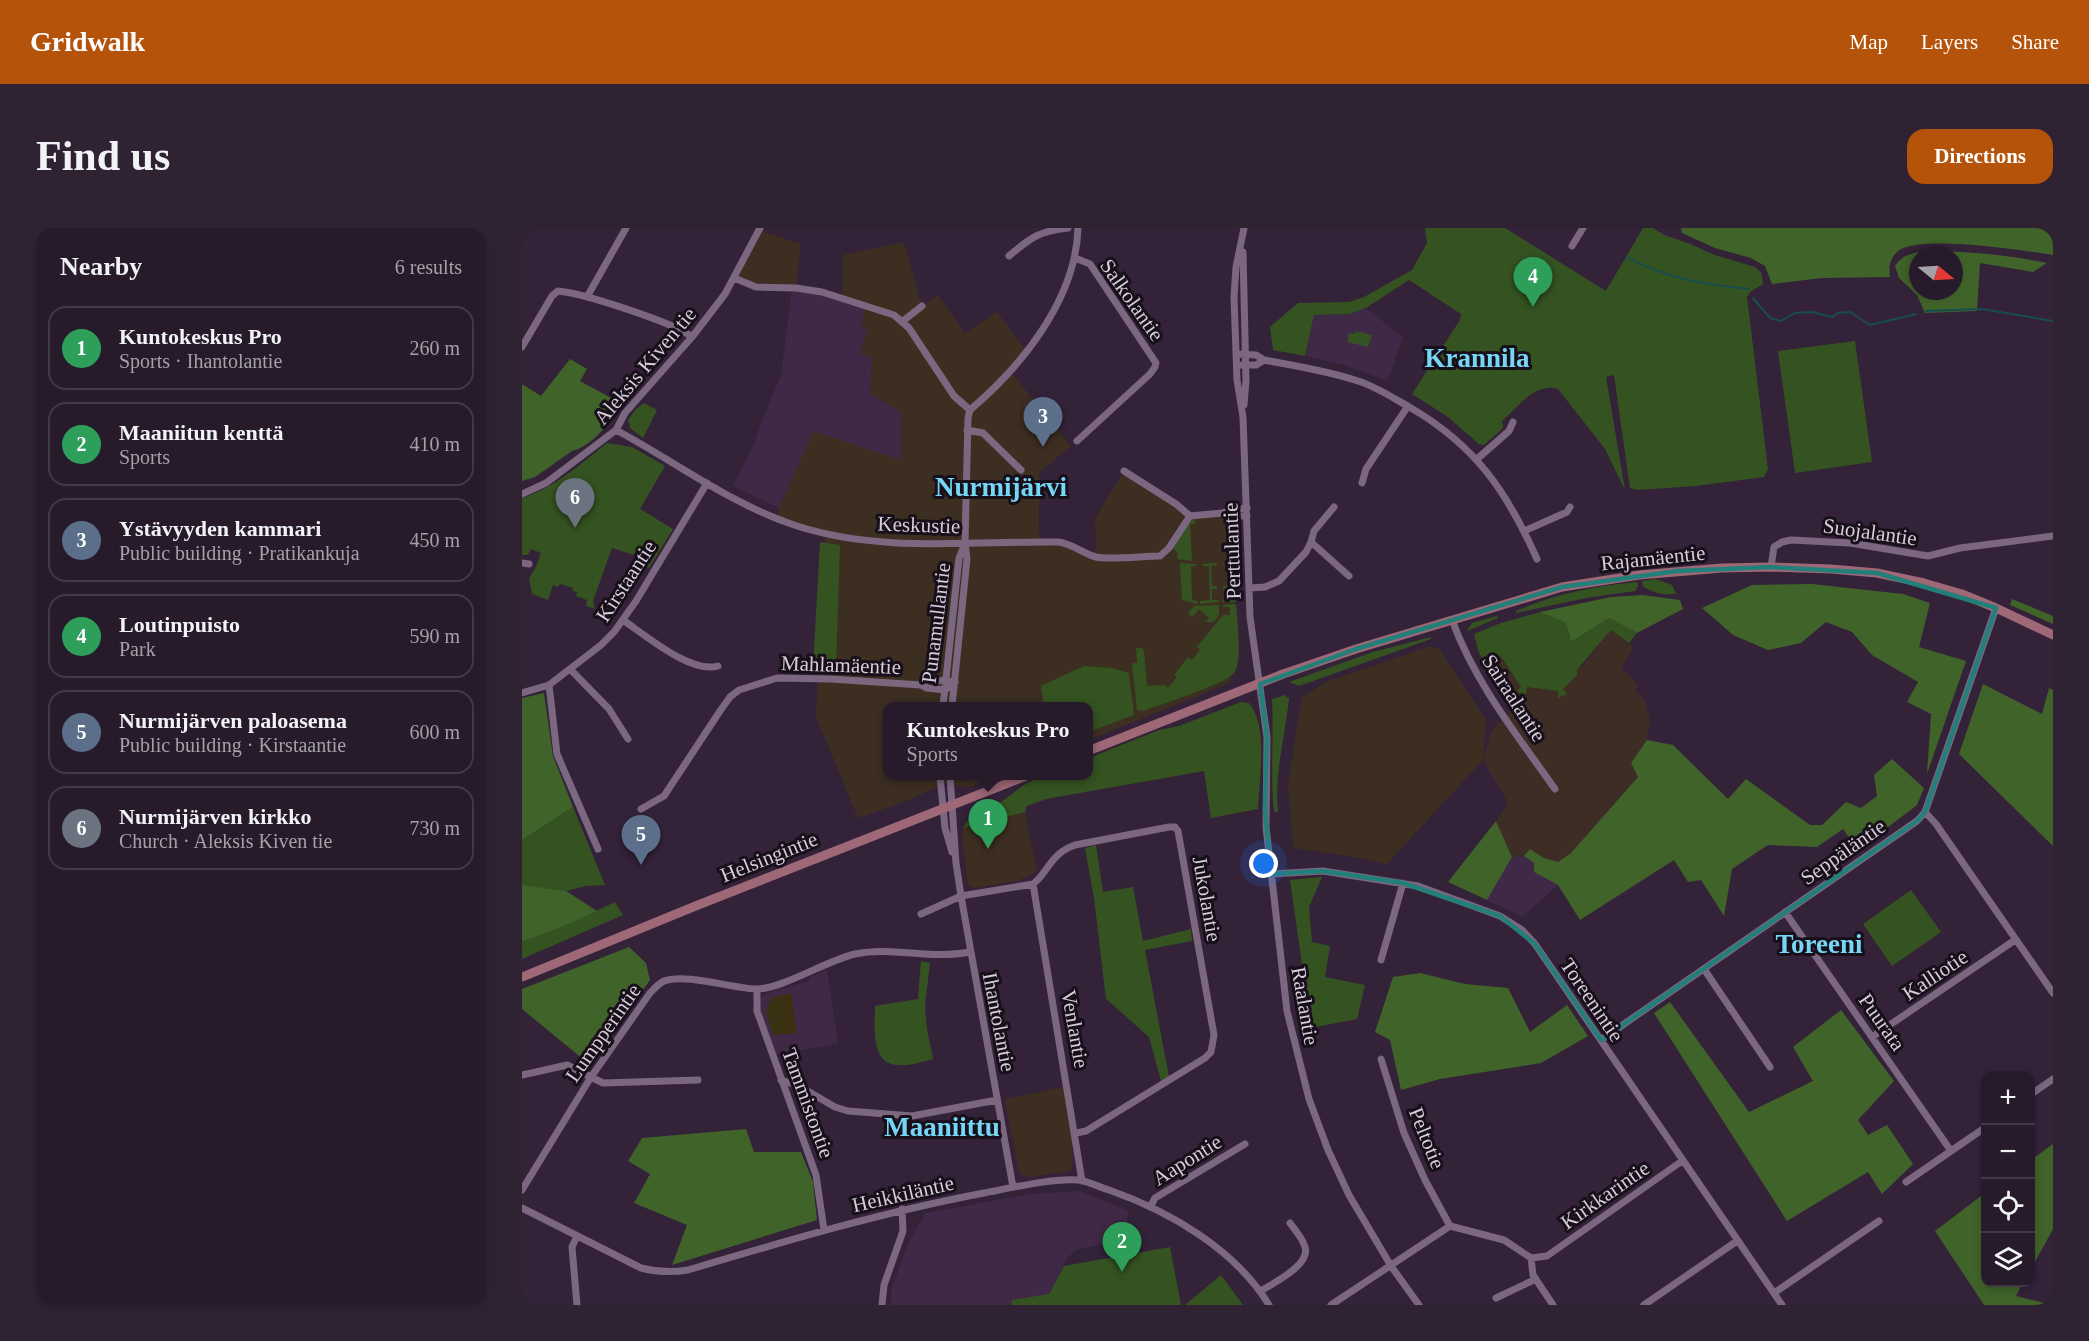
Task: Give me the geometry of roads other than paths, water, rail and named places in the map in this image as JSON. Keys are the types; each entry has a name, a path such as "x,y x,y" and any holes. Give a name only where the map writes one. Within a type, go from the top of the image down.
{"main road":[{"name":"Rajamäentie","path":"1260,684 1356,649 1562,587 1677,571 1771,567 1877,573 1943,589 1996,608 2053,636"},
{"path":"1093,749 1260,684"},
{"name":"Helsingintie","path":"524,977 698,905 1016,780"}],"street":[{"path":"587,297 626,228"},
{"name":"Aleksis Kiven tie","path":"522,494 546,483 616,430 624,413 692,337 725,294 760,228"},
{"path":"1009,256 1035,236 1048,230 1068,228"},
{"path":"734,278 756,287 796,288 822,292 882,310 903,321 954,396 970,410 1010,371 1044,329 1075,258 1078,228"},
{"name":"Perttulantie","path":"1243,417 1244,228"},
{"path":"1572,246 1583,228"},
{"name":"Perttulantie","path":"1243,242 1236,267 1234,297 1236,354 1243,417 1253,645 1260,684"},
{"name":"Salkolantie","path":"1075,258 1090,264 1155,363 1150,374 1077,441"},
{"path":"522,346 552,296 558,291 587,297 673,327 692,337"},
{"path":"903,321 922,306"},
{"path":"1236,354 1256,355 1264,360 1359,381 1382,391 1442,428 1478,459 1504,494 1537,559"},
{"path":"1237,365 1256,365 1264,360"},
{"path":"1362,483 1366,469 1408,406"},
{"name":"Punamullantie","path":"952,702 967,559 964,543 967,430 970,410"},
{"path":"1478,459 1509,431 1513,422"},
{"name":"Keskustie","path":"616,430 707,483 777,518 830,535 862,540 964,543 1061,542 1096,557 1160,556 1169,548 1190,516"},
{"path":"967,430 983,433 1021,471"},
{"path":"1124,471 1176,504 1190,516 1222,513 1234,516 1247,512"},
{"name":"Kirstaantie","path":"522,693 549,684 571,670 601,645 623,620 707,483"},
{"path":"1250,588 1265,587 1279,581 1306,552 1314,531 1334,507"},
{"path":"1524,531 1567,512 1570,507"},
{"name":"Suojalantie","path":"1771,567 1774,547 1791,540 1850,543 1928,556 1960,548 2053,536"},
{"path":"1311,542 1349,576"},
{"name":"Punamullantie","path":"944,702 958,558 964,543"},
{"path":"1996,608 1925,812 1936,824 2053,993"},
{"path":"623,620 687,661 709,668 718,666"},
{"name":"Sairaalantie","path":"1452,620 1476,673 1502,715 1556,789"},
{"path":"571,670 609,709 628,739"},
{"name":"Mahlamäentie","path":"641,809 664,796 720,711 730,697 739,690 777,678 921,685 945,690"},
{"name":"Mahlamäentie","path":"921,685 928,680 955,682"},
{"path":"945,690 955,682"},
{"path":"549,684 557,754 598,849"},
{"name":"Raalantie","path":"1260,684 1268,737 1265,809 1271,874 1287,1011 1308,1099 1349,1195 1391,1266 1419,1305"},
{"path":"941,780 948,807"},
{"path":"948,807 950,780"},
{"name":"Ihantolantie","path":"948,807 969,952 1013,1187"},
{"name":"Seppäläntie","path":"1601,1040 1917,821 1925,812"},
{"name":"Jukolantie","path":"1033,884 1063,850 1075,844 1169,827 1175,827 1179,831 1214,1035 1212,1052 1086,1131 1076,1133"},
{"name":"Toreenintie","path":"1271,874 1323,871 1403,883 1441,893 1473,905 1500,916 1522,930 1535,944 1782,1305"},
{"path":"1381,960 1403,883"},
{"path":"921,914 961,896 1033,884"},
{"name":"Venlantie","path":"1033,884 1076,1133 1082,1181"},
{"name":"Puurata","path":"1785,912 1951,1151"},
{"name":"Kalliotie","path":"1872,1038 2015,940"},
{"name":"Lumpperintie","path":"522,1190 591,1077 650,993 665,980 682,979 757,989 854,955 875,952 947,956 969,952"},
{"path":"1704,969 1770,1067"},
{"name":"Tammistontie","path":"757,989 757,1011 816,1175 824,1230"},
{"name":"Peltotie","path":"1381,1059 1408,1143 1450,1226"},
{"path":"522,1075 567,1065 603,1083 610,1084 698,1080"},
{"path":"2035,1092 2053,1079"},
{"path":"781,1080 799,1086 835,1107 848,1111 912,1116 997,1100"},
{"path":"1906,1182 1981,1130"},
{"name":"Aapontie","path":"1150,1207 1155,1198 1245,1144"},
{"name":"Kirkkarintie","path":"1531,1258 1547,1256 1682,1161"},
{"name":"Heikkiläntie","path":"522,1208 641,1268 659,1272 674,1272 688,1270 902,1209 1013,1187 1082,1181 1137,1200 1212,1244 1261,1291 1269,1305"},
{"path":"882,1305 884,1285 903,1231 902,1209"},
{"path":"1774,1293 1879,1221"},
{"path":"1261,1291 1302,1264 1306,1255 1305,1247 1290,1223"},
{"path":"1331,1305 1450,1226 1504,1240 1531,1258 1531,1270 1553,1305"},
{"path":"577,1236 572,1247 577,1305"},
{"path":"1644,1305 1737,1240"},
{"path":"1496,1298 1536,1279"}],"waterway":[{"path":"1627,257 1656,270 1686,279 1749,289"},
{"path":"1753,298 1770,318 1781,321 1795,313 1812,312 1832,317 1838,313 1850,312 1870,325 1916,314"},
{"path":"1926,311 1982,309 2053,321"}],"place":[{"name":"Loutinpuisto","path":"1533,307"},
{"name":"Ystävyyden kammari","path":"1043,447"},
{"name":"Nurmijärven kirkko","path":"575,528"},
{"name":"Kuntokeskus Pro","path":"988,849"},
{"name":"Nurmijärven paloasema","path":"641,865"},
{"name":"Maaniitun kenttä","path":"1122,1272"}],"district":[{"name":"Krannila","path":"1477,358"},
{"name":"Nurmijärvi","path":"1001,487"},
{"name":"Toreeni","path":"1819,944"},
{"name":"Maaniittu","path":"942,1127"}]}
